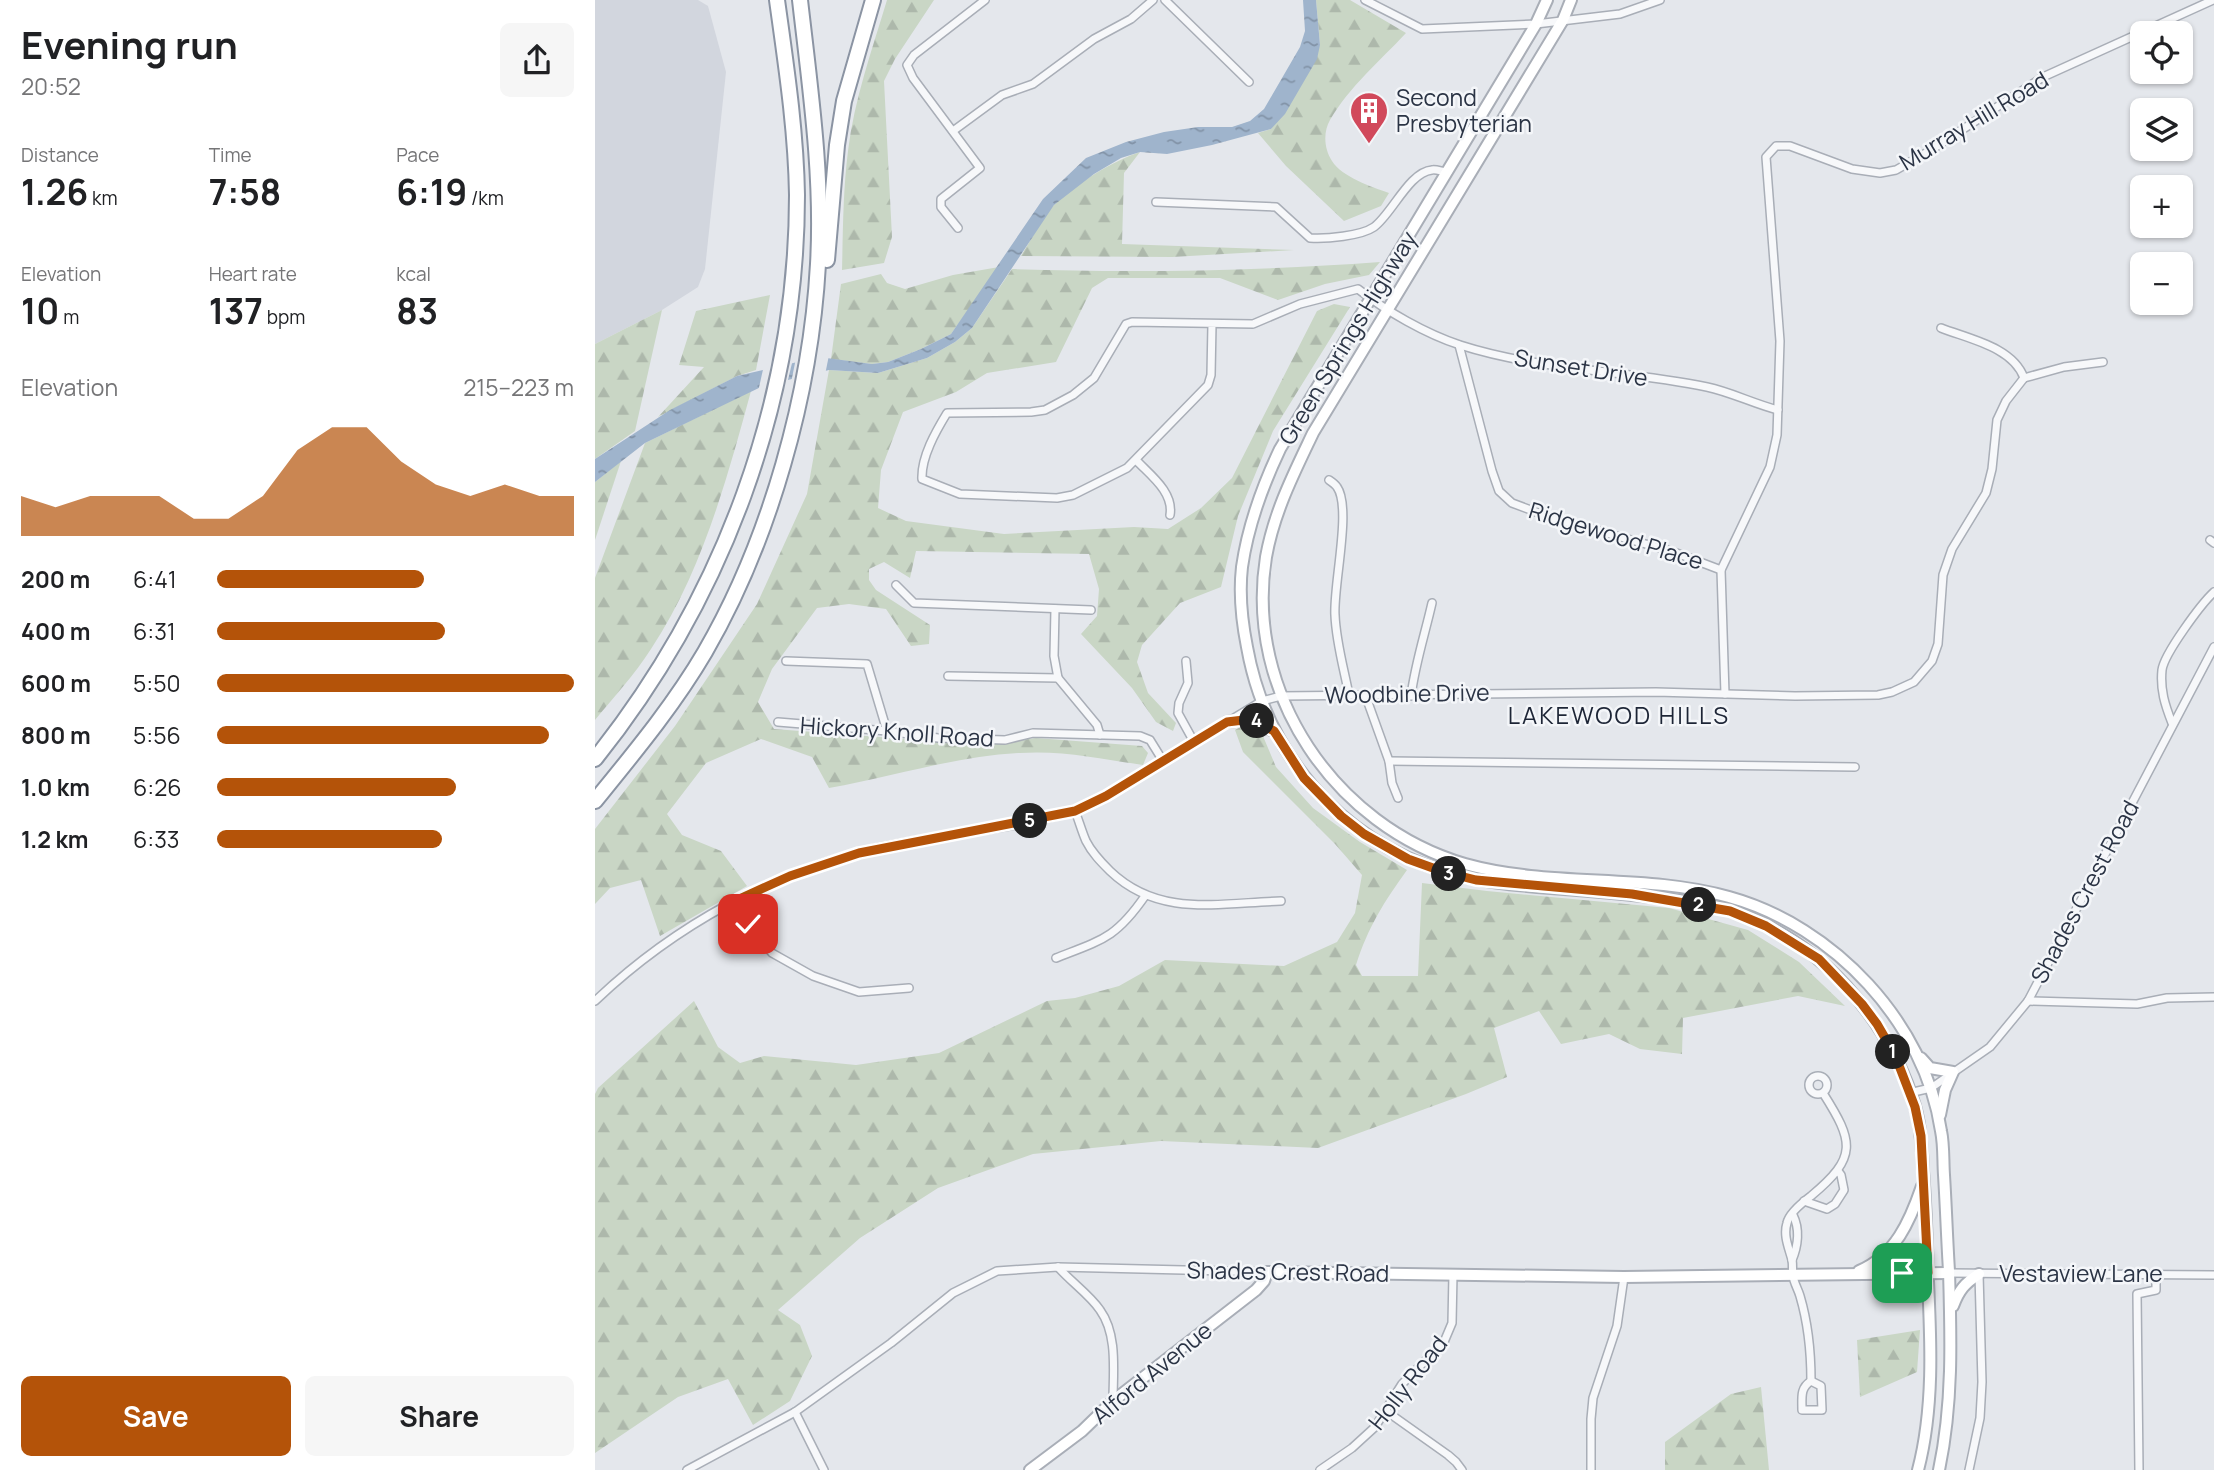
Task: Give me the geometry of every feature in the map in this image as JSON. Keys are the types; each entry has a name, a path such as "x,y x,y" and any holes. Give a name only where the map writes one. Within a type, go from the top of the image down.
{"highway":[{"path":"595,759 632,711 688,622 719,559 760,449 777,378 793,272 797,195 796,160 776,0"},
{"path":"800,0 817,160 823,261"},
{"path":"595,801 652,731 705,652 751,559 778,478 802,387 816,284 823,261 844,101 873,0"}],"main road":[{"name":"Green Springs Highway","path":"1498,877 1459,876 1428,867 1391,850 1364,834 1317,793 1294,764 1274,731 1251,672 1243,626 1242,571 1251,522 1263,485 1280,449 1448,173 1536,24 1547,0"},
{"name":"Green Springs Highway","path":"1498,877 1427,850 1401,836 1365,811 1344,792 1314,757 1295,728 1273,672 1262,594 1266,555 1282,496 1313,433 1563,20 1571,0"},
{"path":"1227,722 1252,719 1274,731"},
{"path":"1498,877 1692,889 1731,897 1781,917 1835,952 1872,989 1902,1028 1917,1054 1931,1088 1941,1132 1951,1371 1947,1426 1939,1470"},
{"path":"1498,877 1683,901 1730,911 1766,926 1819,959 1862,1004 1877,1024 1895,1055 1915,1107 1921,1136 1930,1370 1926,1424 1918,1470"},
{"path":"1917,1054 1930,1068 1953,1072 1945,1090 1939,1121"},
{"path":"1853,1273 1878,1261 1901,1234 1924,1180"},
{"name":"Shades Crest Road","path":"1267,1272 1624,1277 1949,1273"},
{"name":"Alford Avenue","path":"1031,1470 1082,1430 1113,1401 1256,1290 1264,1281 1267,1272"},
{"path":"1950,1315 1958,1291 1979,1274"},
{"path":"1930,1370 1951,1371"}],"street":[{"path":"958,228 940,207 940,199 980,168 913,78 907,65 914,55 985,0"},
{"path":"953,131 1002,95 1033,84 1094,39 1131,19 1153,0"},
{"path":"1165,0 1249,82"},
{"path":"1368,2 1422,29 1536,24 1620,14 1660,0"},
{"name":"Murray Hill Road","path":"1779,410 1780,341 1766,157 1776,146 1790,146 1866,172 1896,170 2043,77 2213,0"},
{"path":"1156,202 1276,207 1310,238 1321,239 1367,231 1377,225 1415,178 1431,169 1448,173"},
{"path":"1212,324 1211,375 1208,385 1127,468 1073,495 1057,498 960,494 922,479 922,468 947,413 1045,410 1073,395 1094,379 1126,324 1132,322 1253,324 1300,304 1358,289 1370,298"},
{"name":"Sunset Drive","path":"1370,298 1388,312 1459,345 1521,360 1709,387 1779,410"},
{"path":"1941,328 2002,352 2019,366 2024,379 2064,367 2103,362"},
{"name":"Ridgewood Place","path":"1459,345 1492,471 1499,491 1512,503 1555,519 1671,551 1721,570"},
{"name":"Woodbine Drive","path":"595,1000 660,947 705,918 790,876 859,853 1075,811 1106,796 1262,701 1281,696 1366,697 1483,693 1795,696 1878,695 1892,692 1914,682 1932,661 1938,644 1943,575 1952,549 1986,493 1992,469 1997,420 2006,401 2024,379"},
{"path":"1725,694 1721,570 1770,467 1779,410"},
{"path":"1136,460 1169,496 1170,515"},
{"path":"1329,480 1338,488 1342,500 1342,528 1334,597 1335,620 1349,695"},
{"path":"896,585 914,603 1091,610"},
{"path":"2172,723 2162,696 2162,666 2195,614 2214,592"},
{"path":"1411,696 1415,666 1425,638 1432,603"},
{"path":"1055,609 1054,656 1058,678 1097,725 1100,735"},
{"name":"Shades Crest Road","path":"1909,1093 1931,1088 1990,1047 2028,1001 2214,647"},
{"path":"786,661 867,664 887,731"},
{"path":"1186,662 1188,683 1179,703 1178,713 1194,742"},
{"path":"948,676 1058,678"},
{"path":"1366,697 1389,761 1392,783 1398,798"},
{"name":"Hickory Knoll Road","path":"778,723 887,731 938,738 1005,740 1033,733 1145,737 1153,744 1163,761"},
{"path":"1389,761 1856,766"},
{"path":"1075,811 1086,842 1099,861 1118,880 1145,897 1170,904 1187,905 1281,901"},
{"path":"1056,958 1106,938 1129,920 1145,897"},
{"path":"737,900 748,924 772,953 813,976 859,992 909,988"},
{"path":"2028,1001 2137,1004 2167,998 2214,998"},
{"path":"1811,1381 1808,1336 1787,1248 1787,1222 1796,1207 1838,1171 1845,1154 1845,1131 1823,1093"},
{"path":"1804,1201 1827,1209 1835,1204 1844,1190 1838,1171"},
{"path":"1058,1268 1100,1310 1109,1328 1113,1351 1113,1401"},
{"name":"Shades Crest Road","path":"687,1470 795,1412 891,1343 953,1293 997,1271 1058,1268 1267,1272"},
{"name":"Vestaview Lane","path":"1949,1273 2214,1275"},
{"name":"Holly Road","path":"1320,1470 1364,1438 1386,1411 1402,1384 1444,1342 1452,1323 1453,1274"},
{"path":"1969,1470 1980,1418 1982,1382 1979,1274"},
{"path":"2139,1470 2137,1294 2156,1290 2156,1274"},
{"path":"1591,1470 1593,1398 1617,1326 1624,1277"},
{"path":"1811,1381 1821,1386 1822,1410 1802,1409 1801,1392 1811,1381"},
{"path":"1386,1411 1448,1455 1462,1470"},
{"path":"795,1412 824,1470"}],"shaded area":[{"path":"595,0 698,0 708,6 726,72 705,269 698,287 662,310 595,344"}],"green space":[{"path":"887,0 934,0 895,59 884,81 892,237 884,263 842,270 845,181 851,132 864,75"},
{"path":"1316,0 1350,0 1406,33 1356,85 1328,125 1326,146 1337,167 1358,181 1389,193 1381,206 1344,221 1286,166 1258,133 1271,129 1320,45"},
{"path":"1140,152 1124,173 1122,244 1294,250 1172,257 1021,256 1044,217 1061,198 1094,174"},
{"path":"1380,262 1369,275 1325,284 1278,300 1220,278 1108,278 1092,288 1056,362 987,373 956,392 903,412 881,470 878,508 906,521 1004,534 1134,527 1168,529 1201,508 1232,478 1317,311 1334,304 1350,307 1273,431 1238,516 1221,587 1180,603 1142,645 1137,662 1148,693 1176,723 1173,731 1156,722 1132,688 1081,634 1097,616 1099,589 1089,554 916,551 910,578 884,562 869,569 869,580 876,590 930,625 929,644 911,646 886,609 849,604 817,608 772,669 758,702 774,729 985,745 1036,738 1142,746 1148,753 1143,765 1066,754 1020,753 948,762 829,788 812,757 761,739 706,763 667,814 682,835 721,851 747,886 660,936 641,880 610,888 595,904 595,829 675,726 757,604 807,494 829,370 878,373 927,358 955,342 972,328 1012,269 1196,270"},
{"path":"999,267 951,334 888,362 872,364 831,359 841,284 881,274 887,283 905,289 953,275"},
{"path":"770,295 756,370 737,376 658,417 704,367 679,365 696,311"},
{"path":"662,310 635,431 595,459 595,344"},
{"path":"751,391 711,524 685,589 645,658 595,720 595,578 645,443"},
{"path":"621,461 595,540 595,482"},
{"path":"1244,725 1260,729 1276,767 1313,808 1360,842 1407,870 1371,927 1356,965 1362,976 1418,976 1422,883 1669,908 1748,930 1799,962 1845,1006 1798,996 1683,1018 1682,1054 1640,1049 1609,1034 1561,1044 1539,1011 1494,1028 1507,1077 1318,1148 1161,1141 1033,1154 938,1188 860,1238 778,1310 800,1325 812,1356 790,1401 753,1425 728,1379 678,1397 595,1453 595,1094 598,1088 694,1001 718,1047 740,1063 764,1056 856,1065 939,1053 1047,1001 1075,998 1119,986 1165,960 1284,966 1337,942 1355,913 1362,875 1335,844 1243,752 1235,730"},
{"path":"1920,1330 1917,1372 1860,1397 1857,1340"},
{"path":"1761,1387 1769,1470 1665,1470 1665,1442 1731,1394"}],"water":[{"path":"1303,0 1316,0 1320,45 1317,59 1285,114 1271,129 1167,154 1140,152 1121,158 1094,174 1054,205 972,328 955,342 927,358 878,373 829,370 763,386 645,443 595,482 595,459 670,410 737,376 819,357 872,364 888,362 951,334 1043,199 1086,158 1126,142 1164,132 1198,127 1232,127 1250,121 1264,109 1300,47 1305,31"}],"pier":[{"path":"829,355 825,375 791,383 796,358"},
{"path":"793,359 787,384 758,392 764,365"}],"place":[{"name":"Second Presbyterian","path":"1369,145"}],"district":[{"name":"LAKEWOOD HILLS","path":"1619,716"}],"route":[{"path":"748,924 737,900 777,881 815,866 882,847 1075,811 1106,796 1227,722 1252,719 1274,731 1304,778 1341,816 1364,834 1408,859 1476,880 1632,894 1730,911 1766,926 1819,959 1862,1004 1877,1024 1895,1055 1915,1107 1921,1136 1928,1273 1902,1273"}]}
